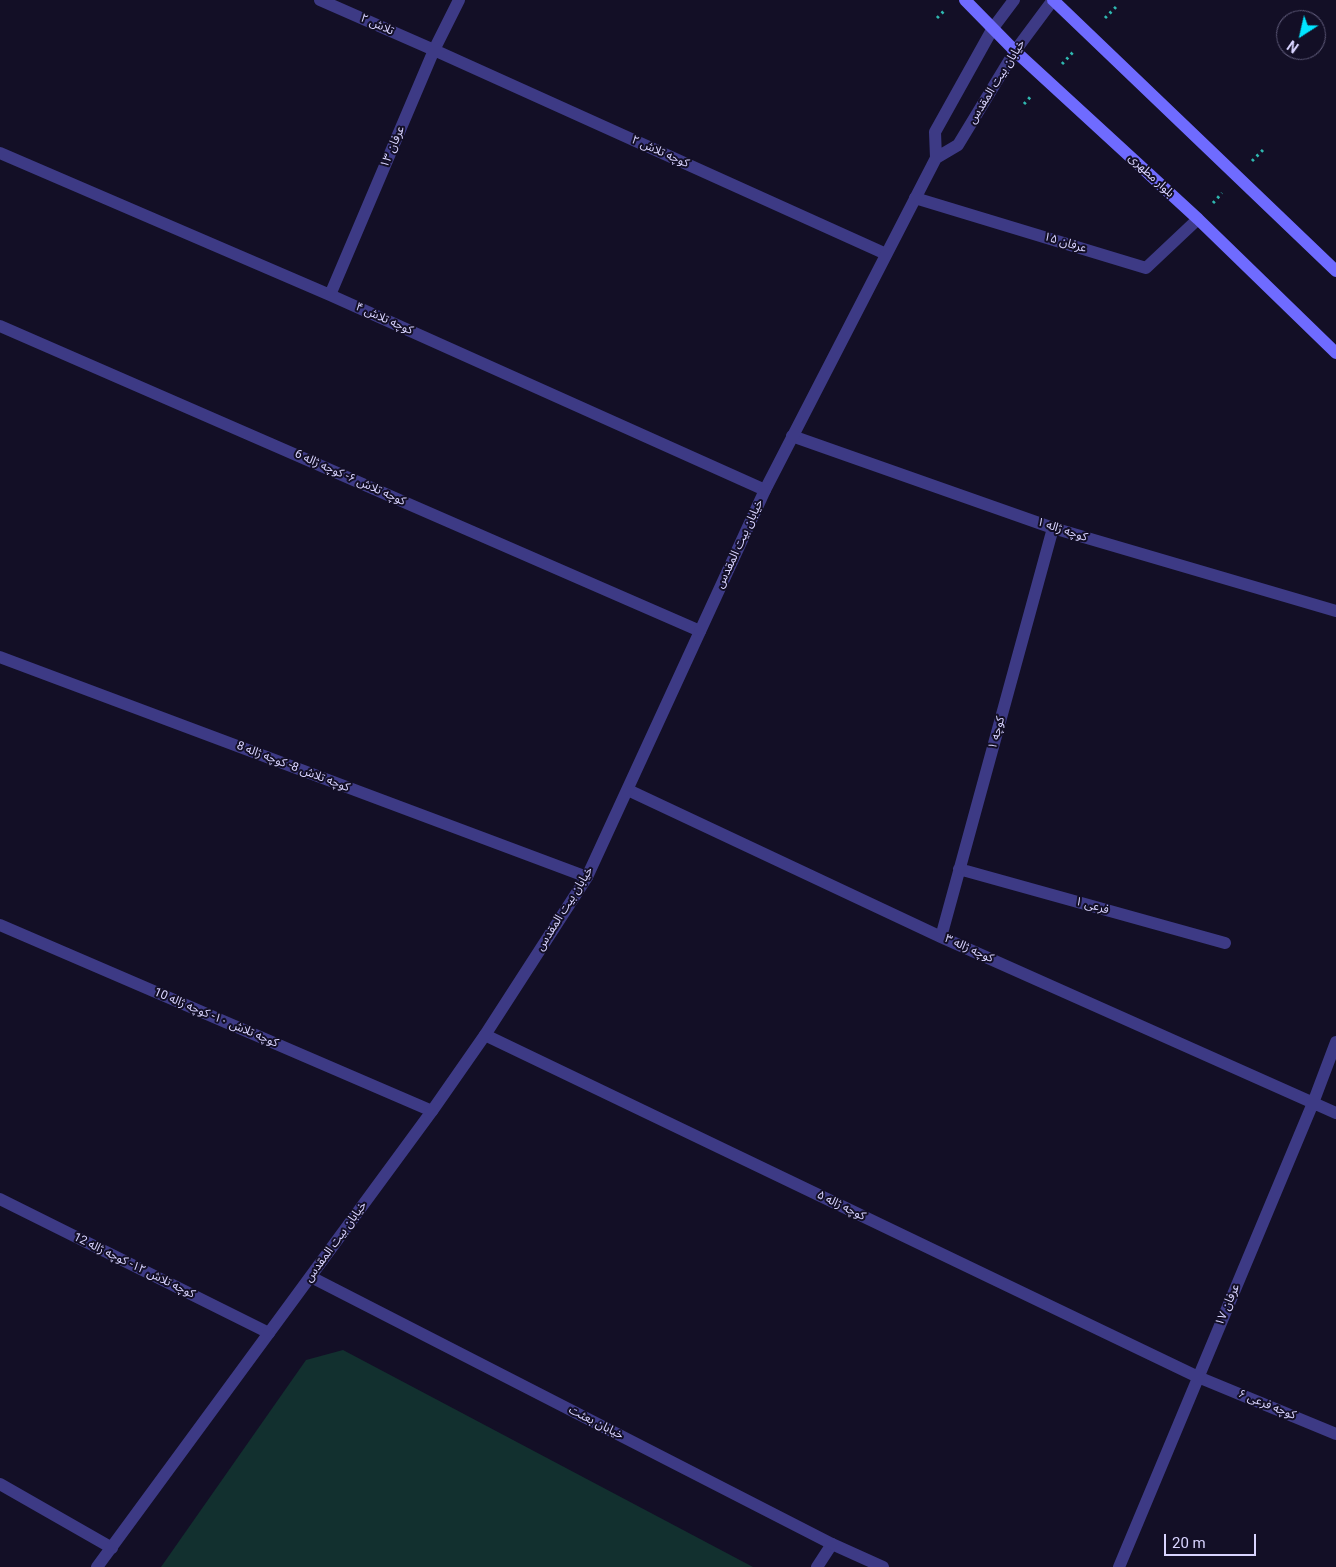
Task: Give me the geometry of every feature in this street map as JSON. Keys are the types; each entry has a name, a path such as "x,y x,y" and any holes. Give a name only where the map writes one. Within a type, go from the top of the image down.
{"main road":[{"name":"بلوار مطهری","path":"965,0 1015,51 1198,219 1336,353"},
{"path":"1053,0 1336,271"}],"street":[{"name":"تلاش ۲","path":"320,0 434,50"},
{"name":"عرفان ۱۳","path":"330,295 434,50 459,0"},
{"name":"خیابان بیت المقدس","path":"98,1567 432,1111 485,1035 586,877 628,790 765,490 936,158 935,132 993,28 1014,0"},
{"name":"خیابان بیت المقدس","path":"936,158 958,145 1015,51 1053,0"},
{"name":"کوچه تلاش ۲","path":"434,50 886,254"},
{"name":"کوچه تلاش ۴","path":"0,152 330,295 765,490"},
{"name":"عرفان ۱۵","path":"915,198 1146,268 1198,219"},
{"name":"کوچه تلاش ۶- کوچه ژاله 6","path":"0,326 700,631"},
{"name":"کوچه ژاله ۱","path":"792,436 1053,528 1336,612"},
{"name":"کوچه ۱","path":"941,937 1053,528"},
{"name":"کوچه تلاش 8- کوچه ژاله 8","path":"0,656 586,877"},
{"name":"کوچه ژاله ۳","path":"628,790 941,937 1336,1113"},
{"name":"فرعی ۱","path":"959,869 1225,943"},
{"name":"کوچه تلاش ۱۰- کوچه ژاله 10","path":"0,925 432,1111"},
{"name":"کوچه ژاله ۵","path":"485,1035 1198,1377"},
{"name":"عرفان ۱۷","path":"1120,1567 1313,1103 1336,1042"},
{"name":"کوچه تلاش ۱۲- کوچه ژاله 12","path":"0,1199 269,1333"},
{"name":"خیابان بعثت","path":"311,1277 832,1544 883,1567"},
{"name":"کوچه فرعی ۶","path":"1198,1377 1336,1434"},
{"path":"0,1484 112,1548"},
{"path":"817,1567 832,1544"}],"path":[{"path":"1024,104 1116,6"}],"green space":[{"path":"343,1350 753,1567 161,1567 306,1360"}]}
